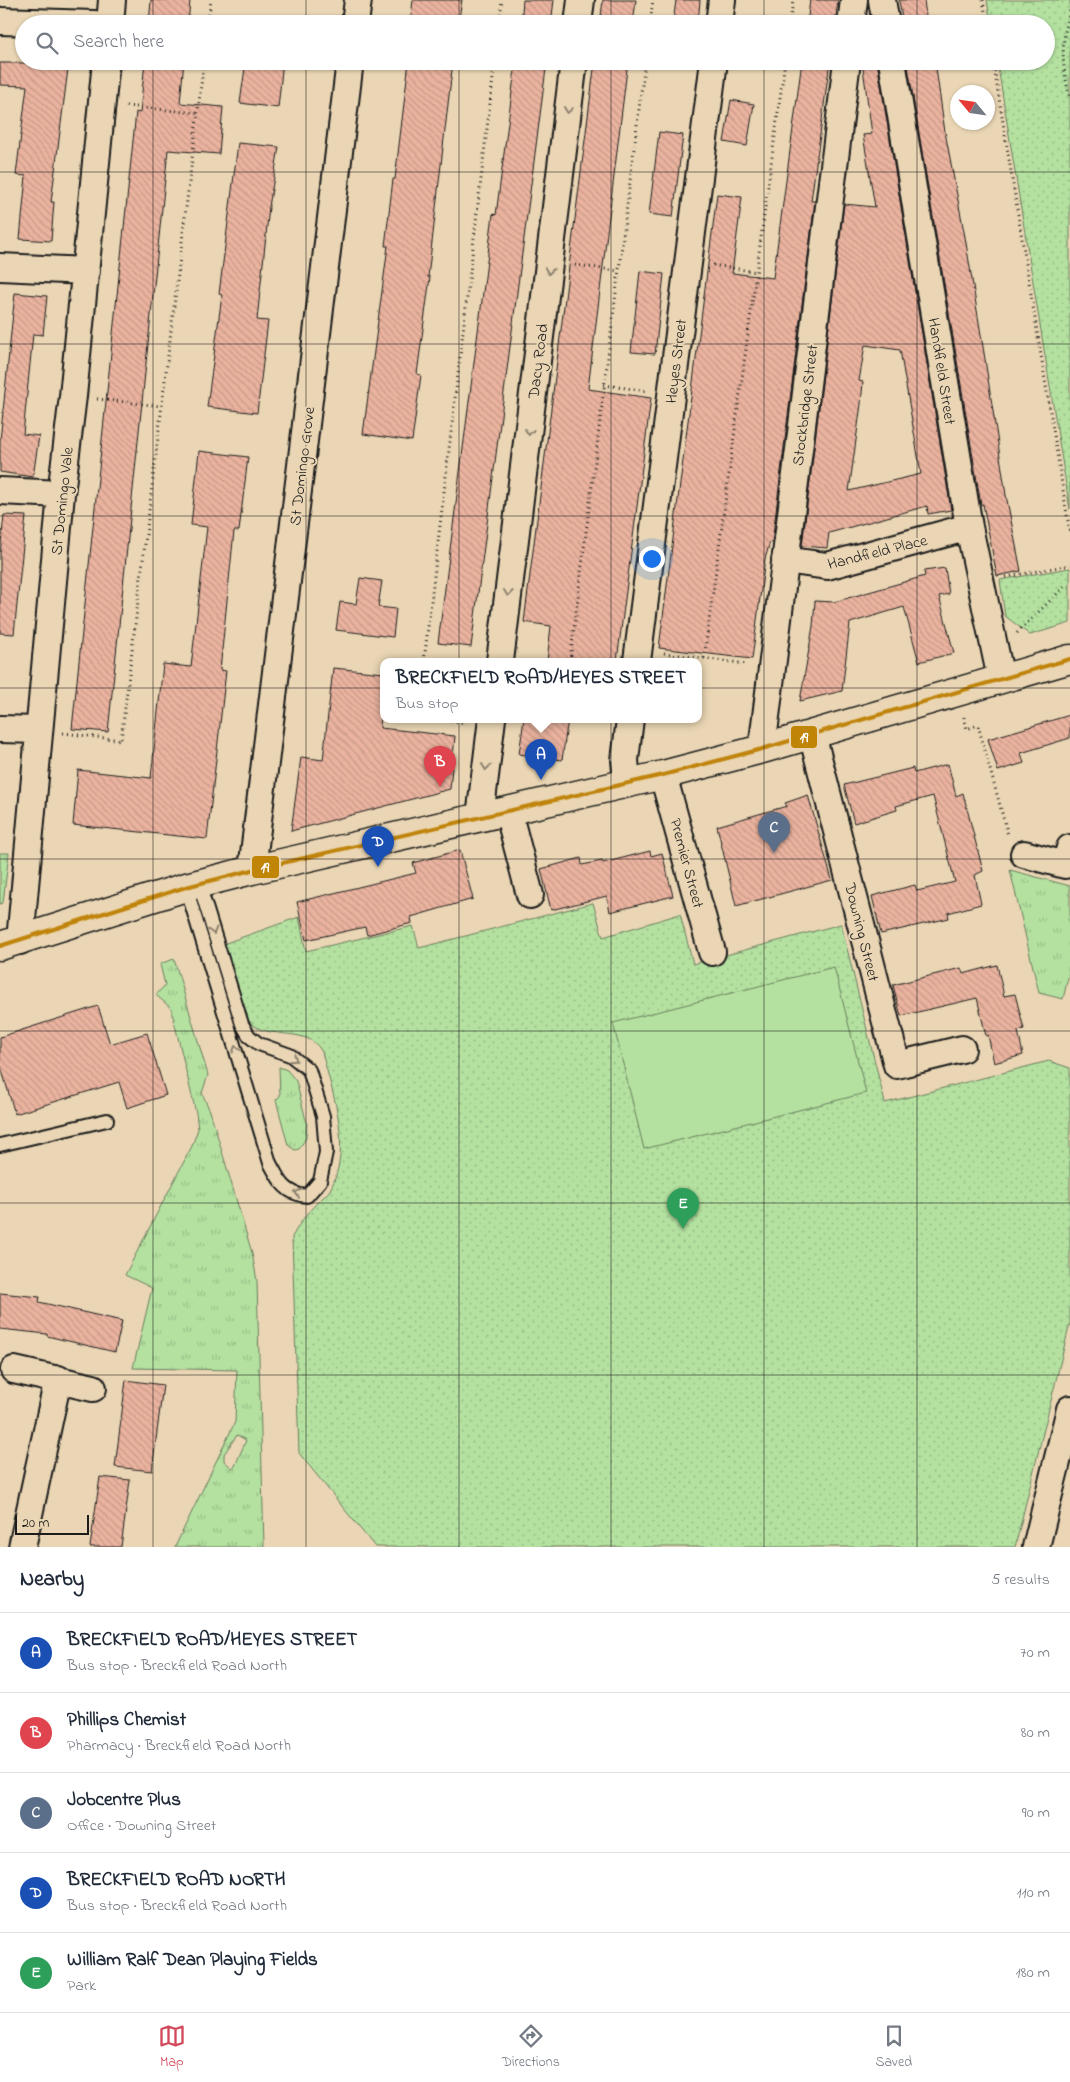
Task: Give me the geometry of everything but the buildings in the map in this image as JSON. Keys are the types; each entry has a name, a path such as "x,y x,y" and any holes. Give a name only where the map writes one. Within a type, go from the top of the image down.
{"street":[{"path":"111,15 112,0"},
{"path":"356,15 358,0"},
{"path":"579,15 581,0"},
{"path":"720,15 722,0"},
{"path":"852,15 854,0"},
{"path":"882,0 884,15"},
{"path":"0,21 15,21"},
{"name":"St Domingo Vale","path":"10,944 39,730 61,494 86,271 105,70"},
{"name":"St Domingo Grove","path":"252,870 349,70"},
{"name":"Dacy Road","path":"500,658 573,70"},
{"name":"Heyes Street","path":"638,656 713,70"},
{"name":"Stockbridge Street","path":"762,749 846,70"},
{"name":"Handfield Street","path":"893,70 969,527 998,667"},
{"path":"0,267 86,271"},
{"path":"0,491 61,494"},
{"name":"Handfield Place","path":"785,560 827,566 969,527"},
{"path":"10,944 193,886 252,870 663,775 762,749 956,691 998,667 1070,659"},
{"path":"480,817 492,723"},
{"path":"627,783 625,760 630,723"},
{"path":"0,729 39,730"},
{"name":"Downing Street","path":"812,734 897,1066 962,1049"},
{"name":"Premier Street","path":"663,775 712,952"},
{"path":"508,811 530,895"},
{"path":"1024,854 1065,865 1070,848"},
{"path":"14,1370 93,1388"},
{"path":"22,1547 58,1380"},
{"path":"1036,1547 1070,1409"}],"lane":[{"path":"193,886 217,946 245,1030 259,1044 290,1055 309,1070 323,1116 326,1152 320,1181 307,1196 297,1195 283,1186 270,1162 193,886"},
{"path":"0,1145 107,1120"}],"path":[{"path":"209,15 211,0"},
{"path":"500,15 502,0"},
{"path":"651,15 653,0"},
{"path":"791,15 793,0"},
{"path":"983,0 986,15"},
{"path":"1070,11 1062,50 1064,73 1070,99"},
{"path":"39,730 121,740 203,70"},
{"path":"424,658 494,70"},
{"path":"570,658 644,70"},
{"path":"704,658 784,70"},
{"path":"994,70 1070,533"},
{"path":"101,104 197,113"},
{"path":"688,261 757,272"},
{"path":"550,262 619,271"},
{"path":"604,386 671,394"},
{"path":"73,396 161,406"},
{"path":"981,582 1070,565"},
{"path":"998,667 1064,587 1070,586"},
{"path":"638,656 704,658 772,668"},
{"path":"956,691 967,729 978,725 1012,852 1024,854"}],"green space":[{"path":"987,0 1070,0 1070,509 998,70 1055,70 1055,15 990,15"},
{"path":"1070,568 1070,623 1030,635 1005,616 1000,580"},
{"path":"0,853 9,853 3,903 0,904"},
{"path":"1010,870 1070,886 1070,969 1063,999 1039,993"},
{"path":"593,903 603,937 680,914 693,964 841,924 885,1103 1049,1061 1070,1068 1070,1323 1015,1547 375,1547 299,1453 292,1237 308,1213 330,1190 337,1173 340,1156 339,1121 322,1052 315,1043 305,1038 262,1030 252,1025 245,1016 223,944 299,917 306,951 413,926 419,948"},
{"path":"174,959 208,1075 202,1093 210,1111 252,1253 257,1281 264,1547 175,1547 235,1422 237,1370 133,1368 152,1288 125,1275 192,1146 198,1129 196,1113 171,1008 156,995 165,985 160,964","holes":["237,1435 246,1440 235,1466 232,1468 224,1461 224,1454"]},
{"path":"834,967 866,1093 644,1149 613,1023"},
{"path":"279,1067 287,1070 296,1081 307,1124 306,1138 299,1149 295,1150 288,1145 276,1100 280,1096"}],"transit line":[{"name":"19","path":"0,946 186,887 663,775 762,749 1070,659"}],"place":[{"name":"BRECKFIELD ROAD/HEYES STREET","path":"541,780"},
{"name":"Phillips Chemist","path":"440,787"},
{"name":"Jobcentre Plus","path":"774,853"},
{"name":"BRECKFIELD ROAD NORTH","path":"378,867"},
{"name":"William Ralf Dean Playing Fields","path":"683,1229"}]}
